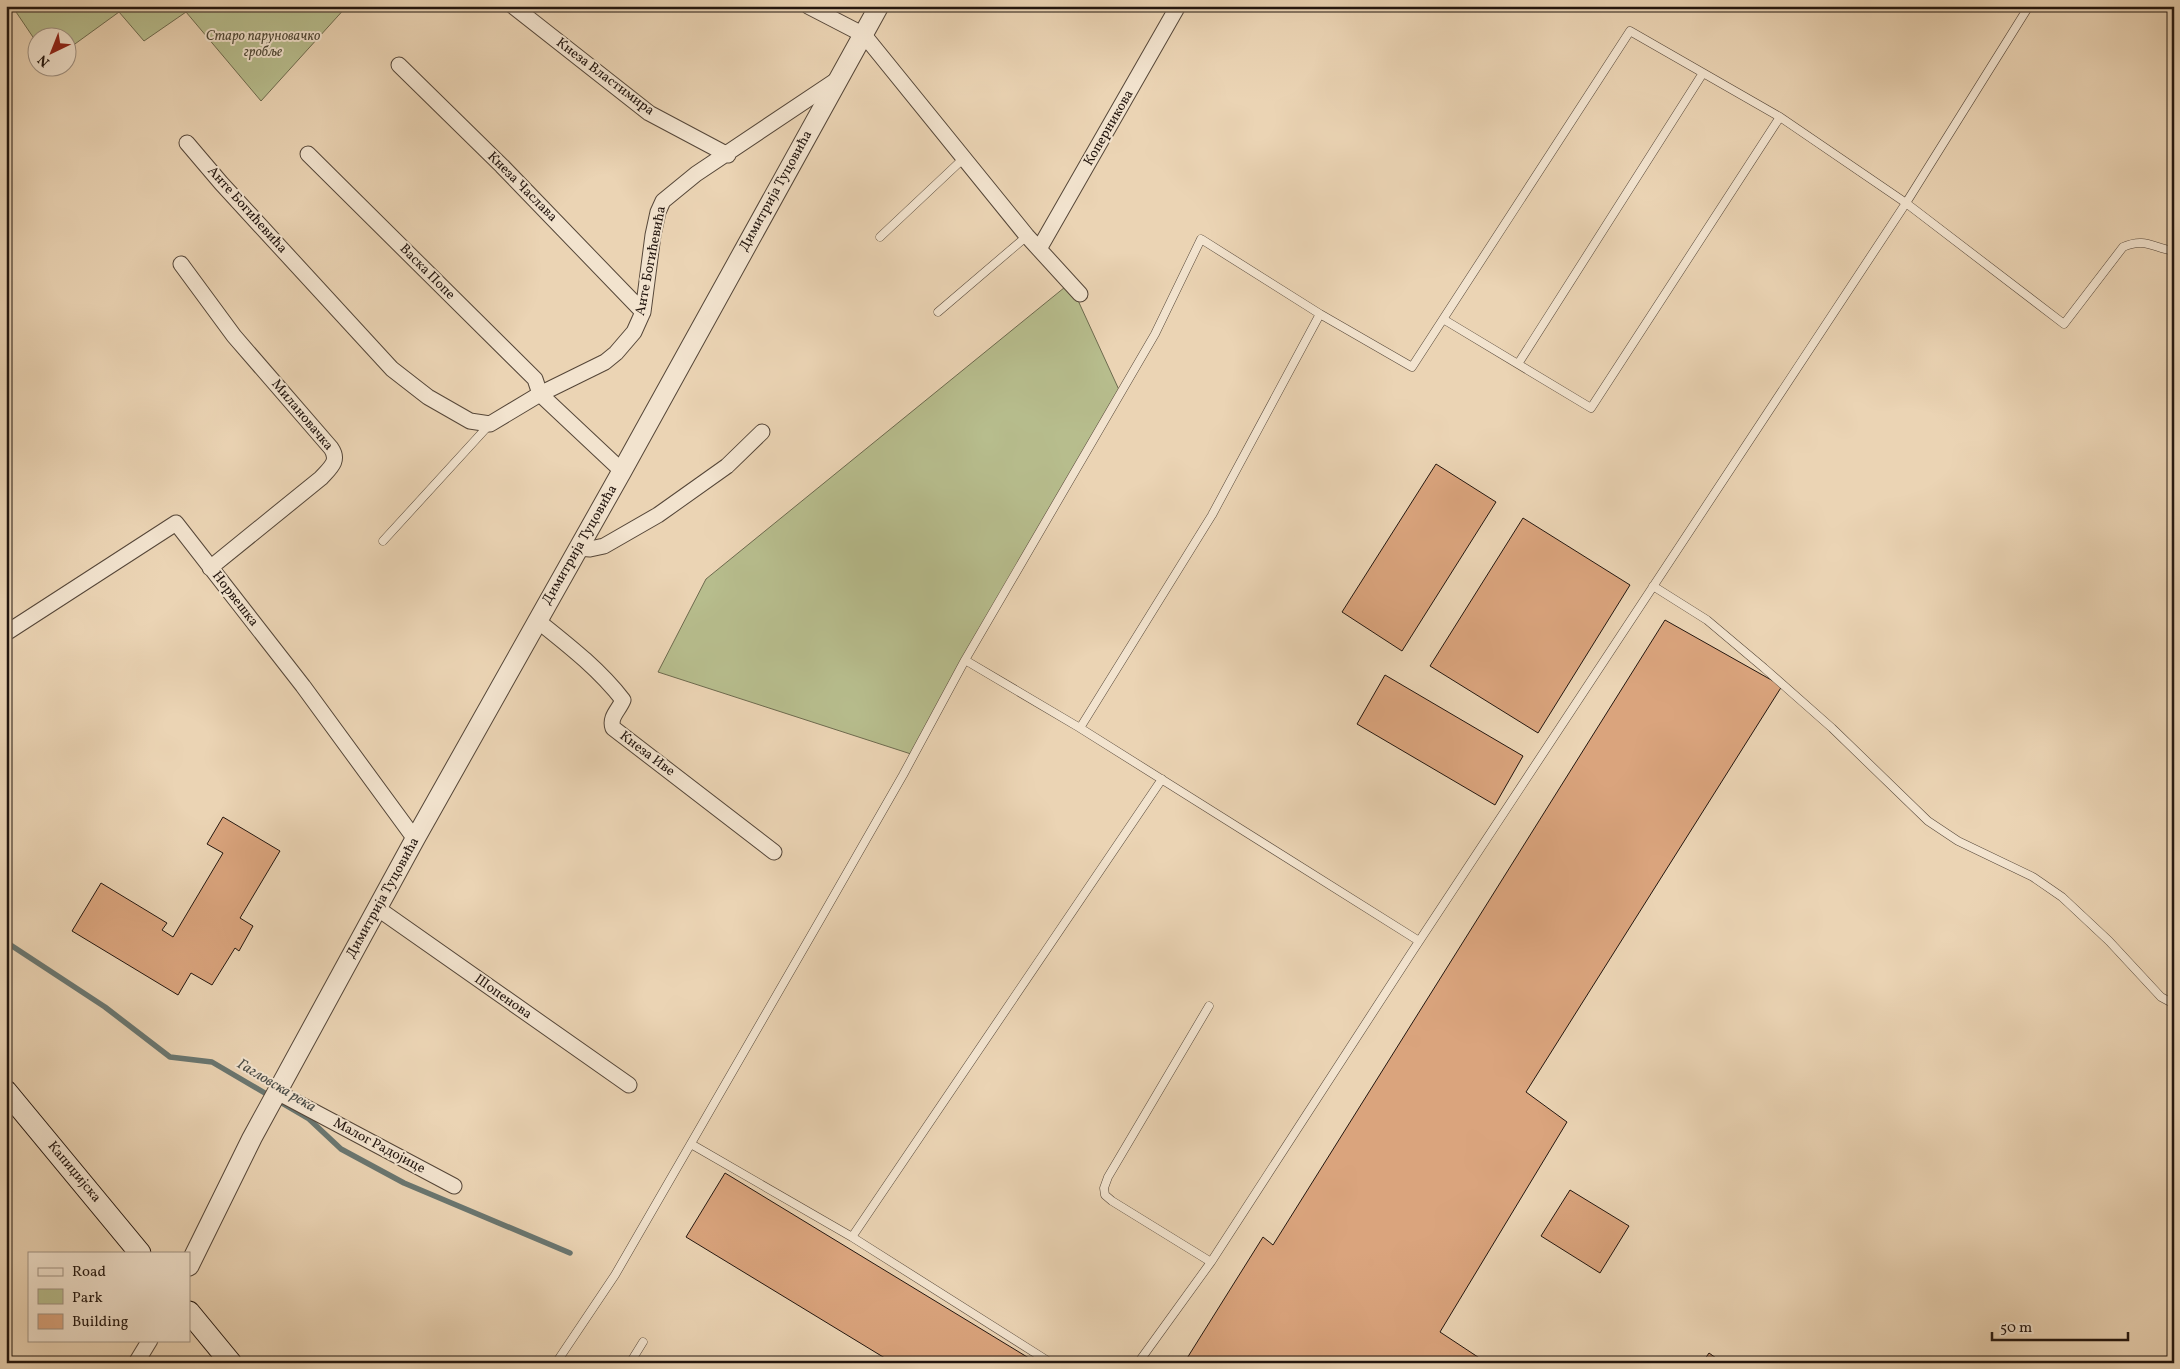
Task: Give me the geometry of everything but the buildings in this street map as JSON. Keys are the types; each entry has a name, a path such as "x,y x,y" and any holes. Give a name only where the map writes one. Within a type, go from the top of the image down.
{"main road":[{"name":"Капиџијска","path":"6,1091 139,1252"},
{"path":"190,1313 231,1363"}],"street":[{"name":"Кнеза Властимира","path":"513,6 649,112 728,155"},
{"path":"808,6 864,35 1027,236 1080,294"},
{"name":"Димитрија Туцовића","path":"190,1264 252,1138 415,838 622,471 879,6"},
{"name":"Коперникова","path":"1039,249 1178,6"},
{"name":"Кнеза Часлава","path":"399,65 502,166 643,312"},
{"name":"Анте Богићевића","path":"187,143 221,183 392,369 428,397 461,416 470,421 490,424 540,394 605,362 616,353 634,332 643,312 658,212 663,201 696,174 728,155 839,79"},
{"name":"Васка Попе","path":"308,154 535,379 540,394 622,471"},
{"name":"Милановачка","path":"181,264 234,336 331,448 336,457 335,463 321,478 210,568"},
{"path":"578,548 590,549 604,546 658,515 727,466 762,432"},
{"name":"Норвешка","path":"6,633 176,522 303,686 415,838"},
{"name":"Кнеза Иве","path":"538,620 578,654 623,700 613,716 611,723 613,728 774,852"},
{"name":"Шопенова","path":"377,908 629,1085"},
{"name":"Малог Радојице","path":"280,1088 454,1186"},
{"path":"136,1363 149,1342"}],"lane":[{"path":"1138,1363 1211,1262 1419,941 1906,203 2029,6"},
{"path":"556,1363 615,1275 893,792 965,660 1155,334 1201,239 1320,314 1412,367 1630,31 1780,118 1906,203 2064,324 2124,247 2141,242 2174,252"},
{"path":"1518,364 1703,73"},
{"path":"1443,319 1591,408 1780,118"},
{"path":"880,236 964,158"},
{"path":"938,312 1027,236"},
{"path":"1080,728 1212,514 1320,314"},
{"name":"Анте Богићевића","path":"383,541 490,424"},
{"path":"1653,586 1707,620 1764,668 1832,728 1928,821 1958,841 2033,877 2062,897 2104,935 2161,997 2174,1004"},
{"path":"965,660 1080,728 1419,941"},
{"path":"852,1237 1162,779"},
{"path":"1208,1006 1121,1153 1104,1188 1105,1195 1112,1201 1211,1262"},
{"path":"691,1144 852,1237 1051,1363"},
{"path":"630,1363 643,1342"}],"green space":[{"name":"Старо паруновачко гробље","path":"12,6 347,6 261,101 186,12 144,41 119,12 78,42 78,28 28,28 28,30"},
{"path":"1070,283 1120,392 911,754 658,672 706,579"}],"waterway":[{"name":"Гагловска река","path":"6,942 105,1007 170,1057 212,1062 309,1119 341,1149 404,1183 570,1253"}]}
